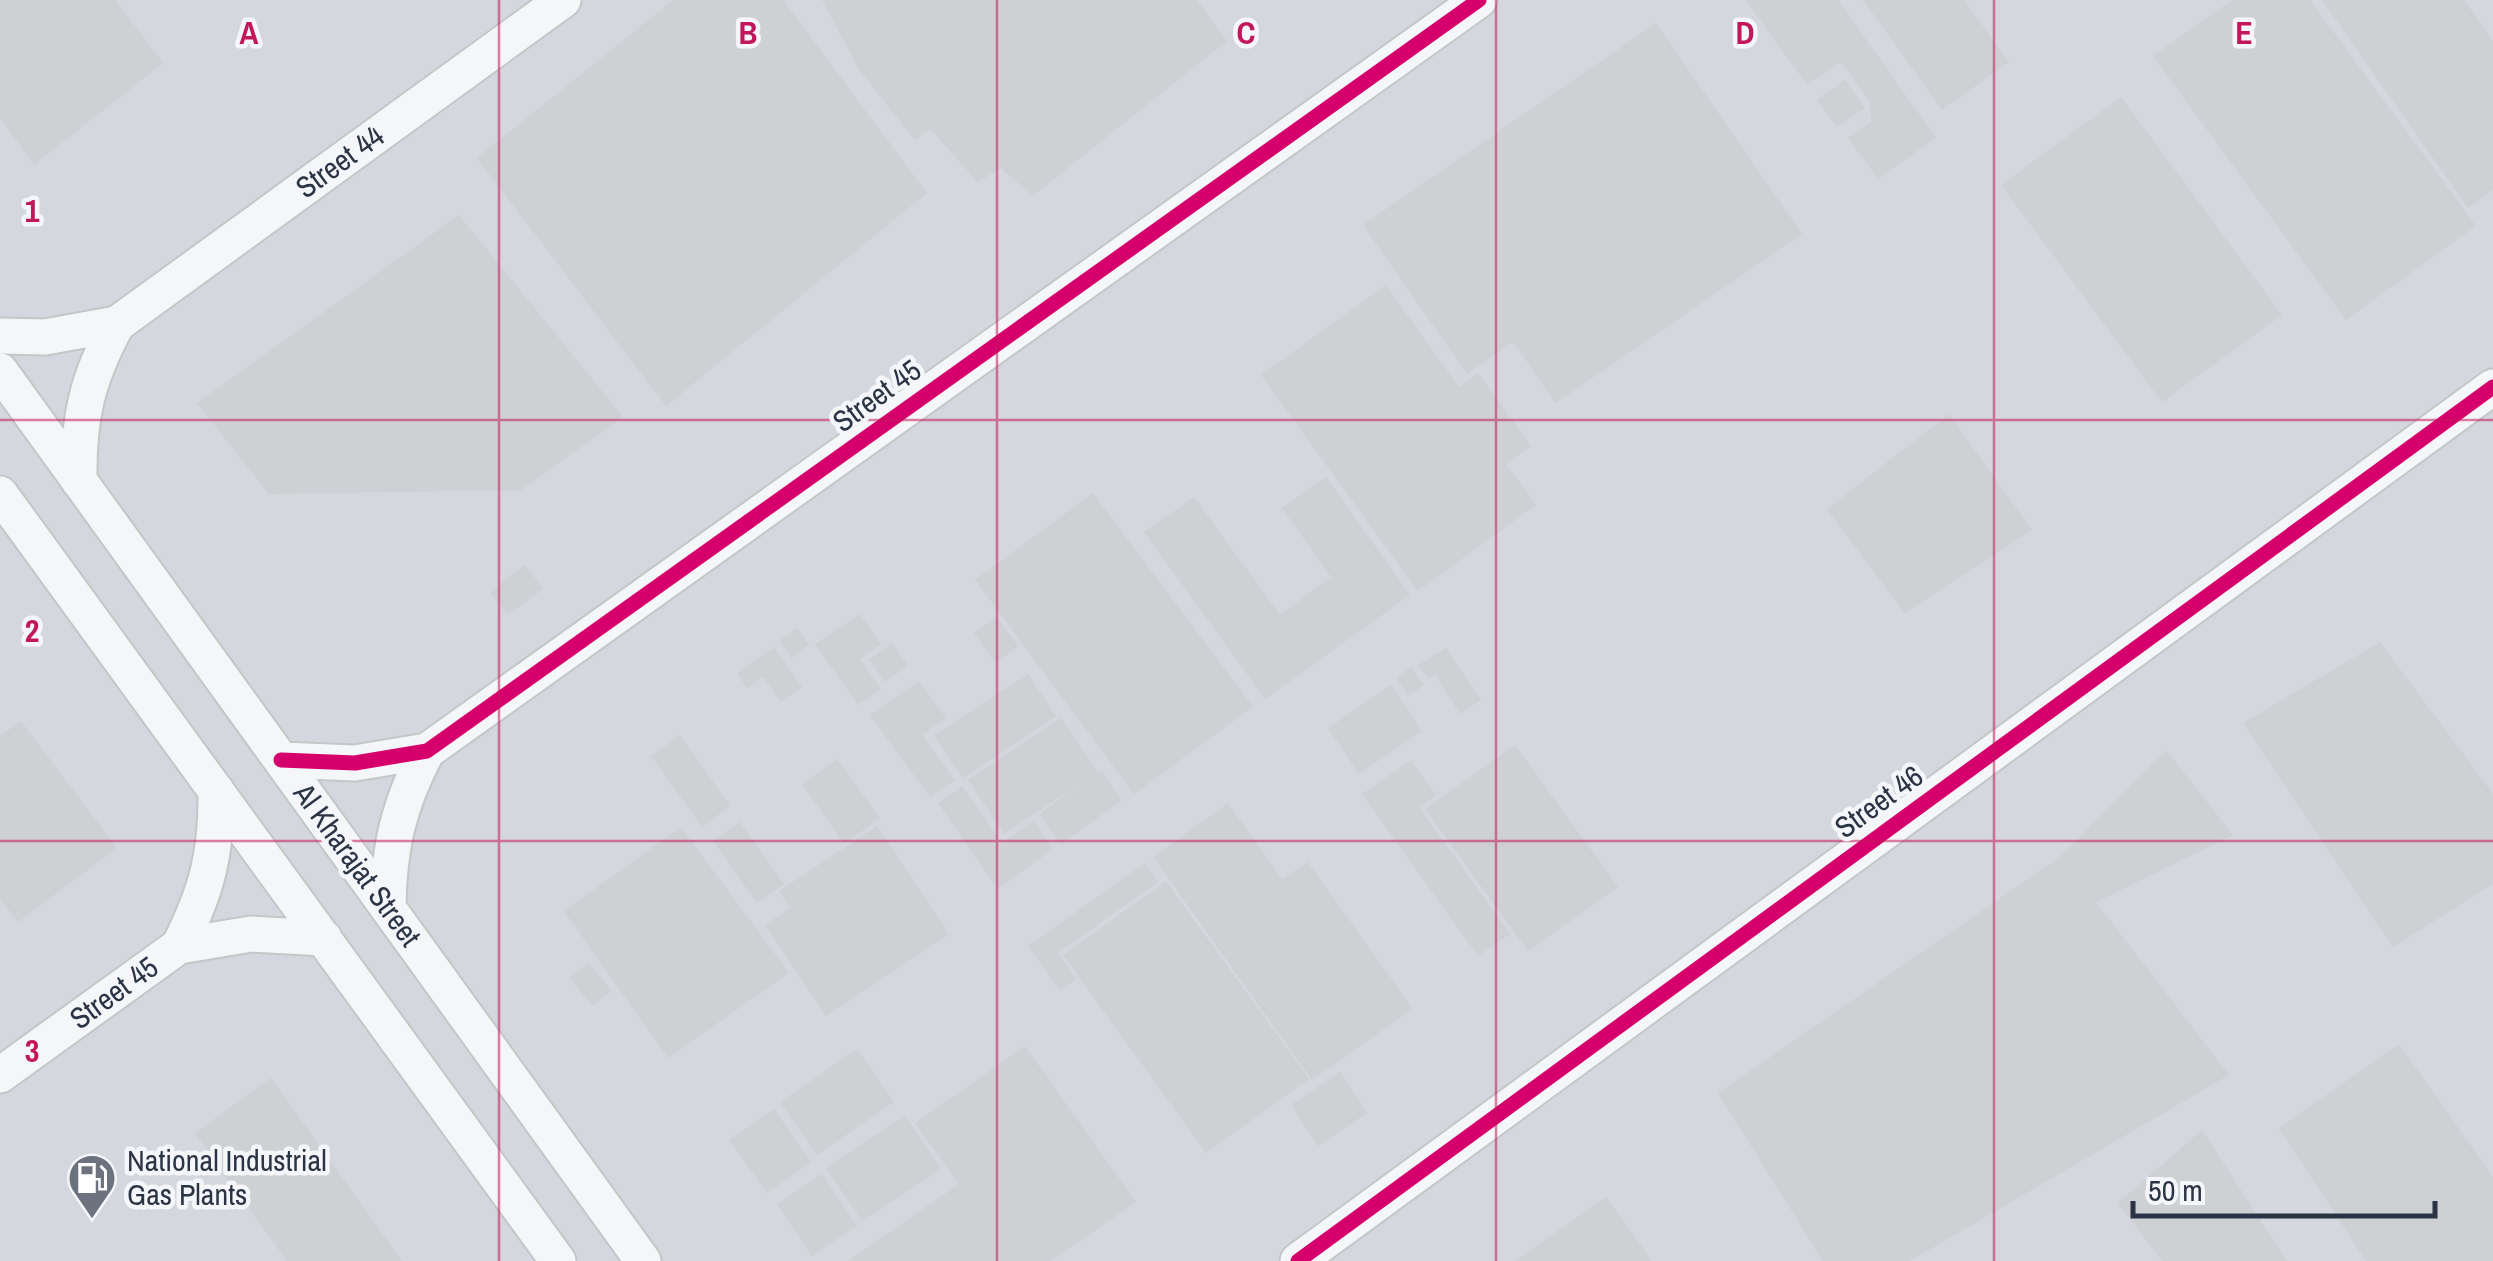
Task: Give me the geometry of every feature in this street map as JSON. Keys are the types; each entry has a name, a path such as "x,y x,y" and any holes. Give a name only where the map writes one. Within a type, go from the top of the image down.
{"street":[{"name":"Street 44","path":"79,481 78,440 84,399 97,360 117,324 563,0"},
{"name":"Street 45","path":"388,908 388,868 395,827 408,788 428,751 1479,0"},
{"name":"Street 44","path":"0,336 44,337 117,324"},
{"name":"Al Kharajat Street","path":"0,371 643,1261"},
{"name":"Street 46","path":"1298,1261 2493,387"},
{"path":"3,503 558,1261"},
{"name":"Street 45","path":"281,760 355,763 428,751"},
{"name":"Street 45","path":"0,1074 178,946 198,910 211,872 216,790"},
{"name":"Street 45","path":"178,946 251,934 324,938"}],"shaded area":[{"path":"0,0 2493,0 2493,1261 0,1261"}],"building":[{"path":"0,0 115,0 163,63 34,165 0,118"},
{"path":"673,0 783,0 927,193 666,406 477,158"},
{"path":"822,0 1197,0 1227,41 1033,196 1001,168 978,182 930,129 915,140 860,71"},
{"path":"1746,0 1838,0 1936,138 1878,179 1848,138 1871,122 1870,102 1841,62 1807,85"},
{"path":"1863,0 1964,0 2009,62 1942,110"},
{"path":"2232,0 2310,0 2476,226 2346,320 2153,56"},
{"path":"2322,0 2464,0 2493,41 2493,190 2468,208"},
{"path":"1656,23 1802,234 1556,403 1513,342 1467,374 1363,225"},
{"path":"1845,80 1865,108 1837,127 1817,100"},
{"path":"2121,97 2282,315 2162,402 2001,185"},
{"path":"459,215 623,417 521,490 269,494 197,403"},
{"path":"1386,285 1459,387 1478,373 1531,446 1506,464 1536,505 1418,591 1261,375"},
{"path":"1949,414 2032,530 1905,613 1827,509"},
{"path":"1326,477 1410,595 1265,699 1144,532 1194,497 1280,615 1331,577 1282,508"},
{"path":"1093,493 1253,707 1134,794 975,580"},
{"path":"525,565 543,589 508,615 490,592"},
{"path":"860,614 881,644 860,659 881,689 858,705 815,644"},
{"path":"997,617 1018,646 996,663 974,633"},
{"path":"797,628 809,644 792,658 779,641"},
{"path":"2380,642 2493,794 2493,884 2393,947 2243,723"},
{"path":"892,643 908,666 885,682 869,660"},
{"path":"774,647 802,687 781,702 763,677 747,688 737,673"},
{"path":"1446,648 1481,700 1460,714 1435,675 1428,679 1418,665"},
{"path":"1411,667 1424,685 1408,696 1396,678"},
{"path":"1028,674 1056,716 963,778 934,736"},
{"path":"919,681 946,718 922,735 955,780 930,797 870,715"},
{"path":"1391,685 1422,731 1359,774 1328,728"},
{"path":"1061,718 1098,773 1101,770 1122,800 1061,844 1039,814 1085,780 1004,834 968,780"},
{"path":"21,721 117,848 18,922 0,898 0,736"},
{"path":"680,735 730,806 702,827 651,756"},
{"path":"1515,745 1618,887 1528,951 1425,809"},
{"path":"2166,750 2233,835 2096,902 2229,1075 1910,1261 1823,1261 1718,1093 2061,856"},
{"path":"837,759 880,818 844,844 802,784"},
{"path":"1411,760 1436,795 1419,807 1510,934 1478,956 1362,794"},
{"path":"962,786 1002,843 1034,821 1053,849 998,889 938,803"},
{"path":"1228,803 1282,879 1308,862 1413,1009 1312,1080 1153,857"},
{"path":"740,822 784,884 757,903 713,841"},
{"path":"877,826 949,934 826,1016 765,925 790,908 779,891"},
{"path":"681,827 789,973 668,1058 564,911"},
{"path":"1145,863 1158,882 1058,953 1076,979 1060,991 1028,946"},
{"path":"1166,881 1309,1079 1206,1153 1063,955"},
{"path":"589,963 612,991 592,1006 570,978"},
{"path":"2399,1044 2493,1177 2493,1261 2366,1261 2279,1128"},
{"path":"1025,1046 1136,1202 1051,1261 848,1261 959,1184 915,1123"},
{"path":"857,1049 894,1102 817,1155 780,1102"},
{"path":"1340,1072 1367,1113 1318,1146 1291,1105"},
{"path":"271,1078 402,1261 287,1261 195,1133"},
{"path":"774,1109 811,1162 767,1193 729,1140"},
{"path":"905,1115 941,1169 862,1221 826,1168"},
{"path":"2202,1130 2287,1261 2162,1261 2118,1203"},
{"path":"822,1174 857,1226 812,1256 777,1204"},
{"path":"1606,1197 1652,1261 1515,1261"}],"cycle path":[{"path":"281,760 355,763 427,751 1479,0"},
{"path":"1298,1261 2493,387"}],"place":[{"name":"National Industrial Gas Plants","path":"92,1220"}]}
